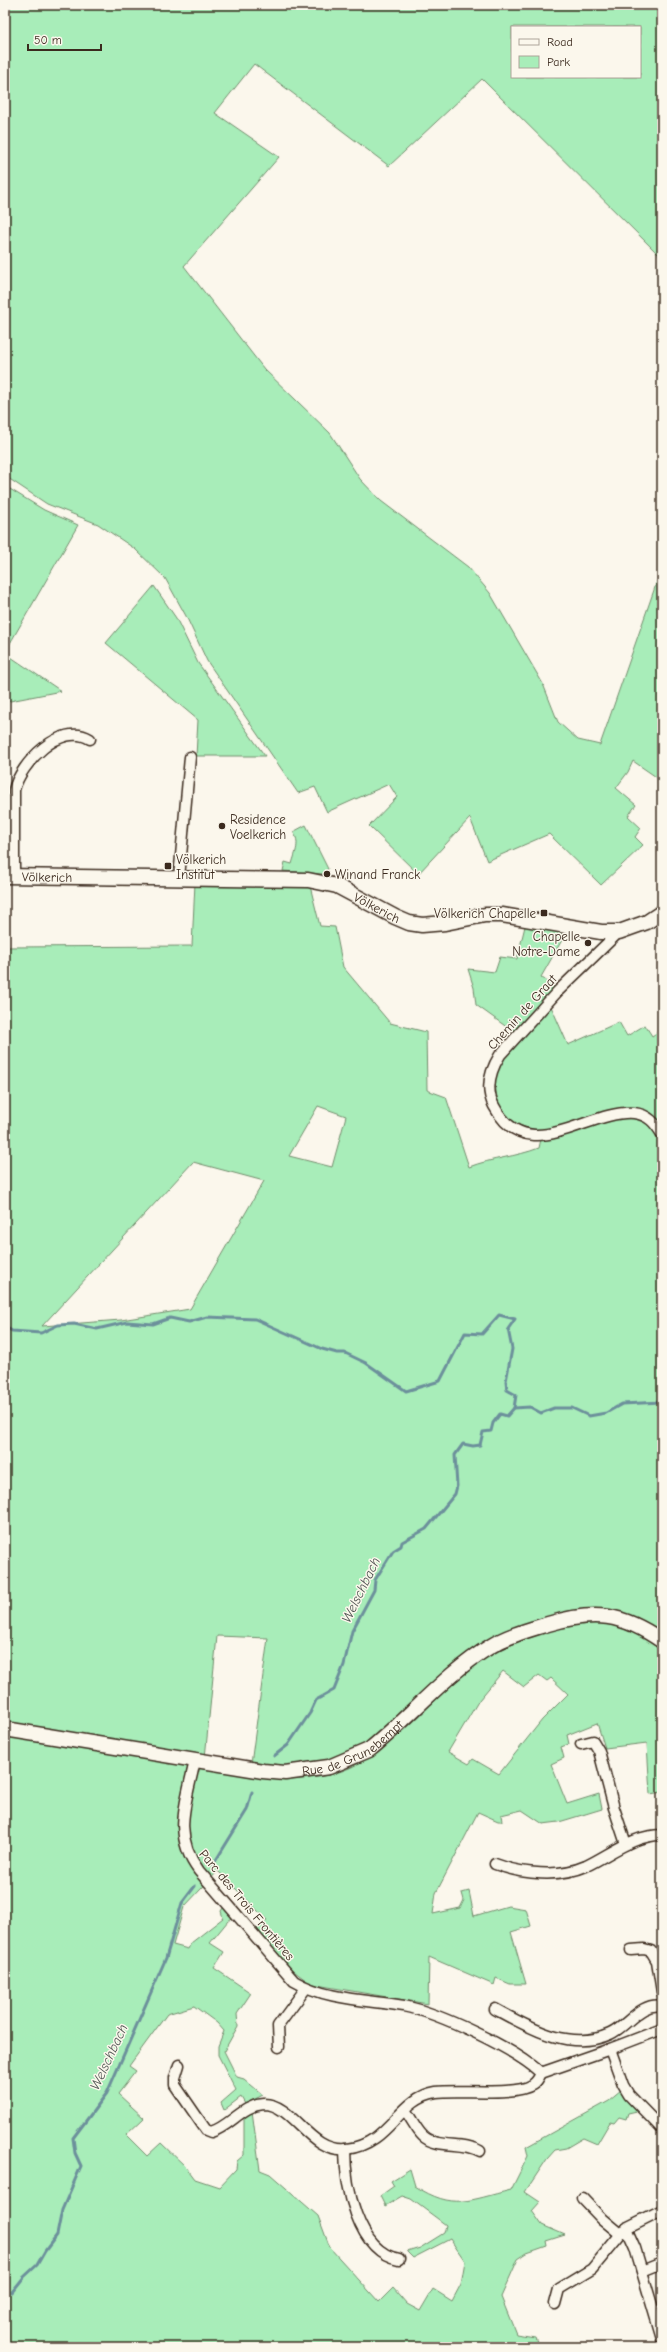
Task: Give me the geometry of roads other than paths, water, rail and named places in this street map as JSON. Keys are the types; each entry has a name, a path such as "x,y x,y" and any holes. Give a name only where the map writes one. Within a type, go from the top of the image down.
{"street":[{"name":"Völkerich","path":"90,739 82,733 62,736 47,744 17,777 14,790 10,876 308,880 324,883 351,892 395,917 409,923 422,925 445,923 485,915 502,915 601,932 619,932 647,922 662,912"},
{"path":"179,878 190,757"},
{"name":"Chemin de Graat","path":"619,932 558,990 500,1055 493,1066 490,1092 499,1115 509,1126 521,1132 544,1135 619,1114 633,1113 650,1118 662,1134"},
{"name":"Rue de Grunebempt","path":"5,1729 285,1773 308,1772 350,1760 369,1750 388,1735 450,1678 492,1645 511,1636 573,1617 592,1615 612,1616 638,1625 662,1640"},
{"path":"581,1744 593,1741 599,1751 614,1808 626,1844"},
{"name":"Parc des Trois Frontières","path":"195,1760 182,1827 184,1843 188,1854 199,1870 294,1981 306,1988 321,1993 404,2006 440,2016 514,2054 541,2073"},
{"path":"495,1864 520,1871 561,1872 586,1866 626,1844 648,1836 662,1835"},
{"path":"631,1950 644,1949 651,1951 657,1961 662,1992"},
{"path":"279,2047 278,2026 306,1988"},
{"path":"495,2009 548,2035 578,2041 612,2034 644,2010 657,2005 662,2006"},
{"path":"179,2065 175,2078 175,2085 206,2130 211,2132 218,2130 246,2109 263,2104 270,2105 292,2118 320,2143 336,2149 345,2149 356,2148 377,2139 418,2098 437,2092 525,2088 532,2085 541,2073 610,2050 662,2029"},
{"path":"610,2050 623,2085 629,2095 662,2129"},
{"path":"405,2110 424,2137 442,2144 464,2144 480,2151"},
{"path":"345,2149 349,2195 361,2223 382,2253 390,2258 400,2260"},
{"path":"582,2198 602,2219 623,2231 635,2248 662,2339"},
{"path":"555,2304 559,2289 592,2269 623,2231 662,2210"},
{"path":"642,2272 662,2263"}],"waterway":[{"path":"5,1327 12,1331 41,1333 58,1325 74,1324 97,1329 127,1322 153,1324 170,1318 189,1322 207,1317 255,1319 322,1349 337,1353 345,1353 366,1363 406,1391 440,1381 465,1333 482,1334 499,1315 515,1319 508,1329 512,1349 506,1381 507,1390 516,1395 514,1408"},
{"name":"Welschbach","path":"274,1756 288,1745 310,1713 316,1700 334,1690 344,1665 352,1631 374,1590 375,1580 393,1551 401,1546 402,1542 426,1529 455,1494 457,1486 455,1455 463,1444 473,1446 480,1445 483,1432 491,1431 493,1423 500,1414 507,1416 514,1408 530,1407 541,1413 554,1408 572,1408 589,1416 606,1413 622,1404 662,1402"},
{"name":"Welschbach","path":"213,1865 247,1810 252,1792"},
{"name":"Welschbach","path":"12,2292 24,2277 37,2265 57,2235 62,2210 81,2166 75,2153 73,2138 107,2093 166,1958 182,1903 195,1886"}],"place":[{"name":"Residence Voelkerich","path":"222,826"},
{"name":"Völkerich Institut","path":"168,866"},
{"name":"Winand Franck","path":"327,874"},
{"name":"Völkerich Chapelle","path":"544,913"},
{"name":"Chapelle Notre-Dame","path":"588,943"}]}
